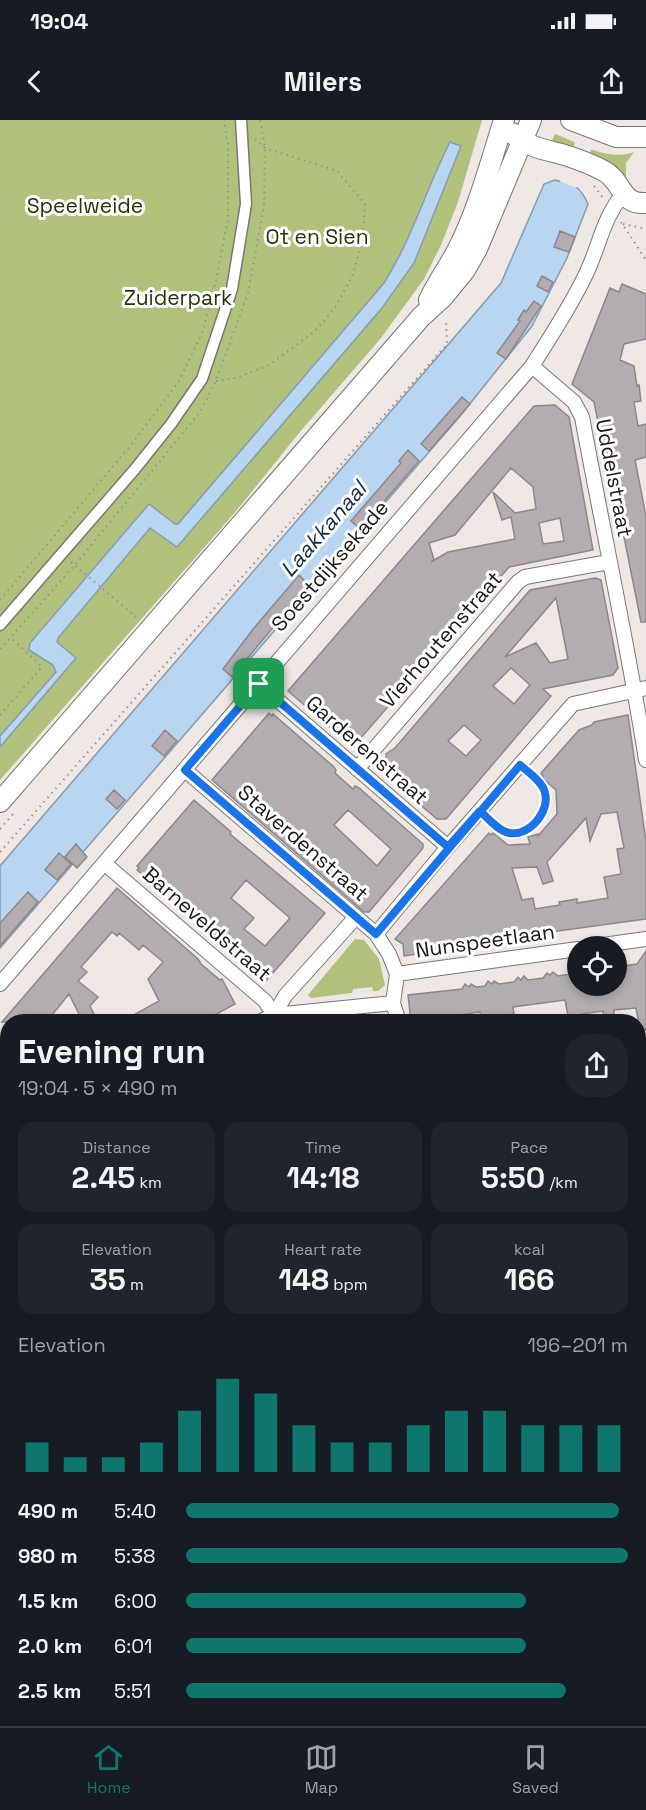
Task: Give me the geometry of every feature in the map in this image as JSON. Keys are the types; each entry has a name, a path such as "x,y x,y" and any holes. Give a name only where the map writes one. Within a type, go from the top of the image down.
{"main road":[{"path":"505,120 511,133 521,142 582,166 605,172 630,201"},
{"path":"421,317 467,229 505,120"},
{"path":"0,802 421,317 443,297 465,270 477,249 531,120"},
{"path":"584,125 616,137 642,135"}],"street":[{"path":"2,629 171,424 202,379 232,289 246,204 245,123"},
{"name":"Soestdijksekade","path":"0,984 532,366 573,301 588,271 630,201"},
{"name":"Uddelstraat","path":"532,366 574,402 582,417 609,562 640,689 646,760"},
{"name":"Vierhoutenstraat","path":"357,769 525,576 609,562"},
{"name":"Garderenstraat","path":"259,684 448,847"},
{"path":"376,934 448,847 573,704 640,689"},
{"name":"Staverdenstraat","path":"185,770 376,934 389,954 397,974"},
{"name":"Barneveldstraat","path":"104,863 265,1001 273,1014"},
{"path":"277,1014 285,996 356,917"},
{"path":"627,942 646,939"},
{"name":"Nunspeetlaan","path":"397,974 567,951"},
{"path":"396,1014 393,1003 397,974"},
{"path":"306,1014 393,1003"}],"path":[{"path":"0,600 131,445 185,370 202,333 216,280 228,219 228,145 224,120"},
{"path":"202,379 216,381 236,378 260,370 314,332 334,309 352,278 363,238 365,204 337,171 265,148 245,123 225,130"},
{"path":"582,166 630,201"},
{"path":"646,229 623,224 646,260"},
{"path":"0,852 447,344 446,316"},
{"path":"75,565 136,617"},
{"path":"0,716 42,667 2,629"},
{"path":"480,811 501,830 509,834 528,830 545,810 545,792 542,785 520,765"}],"green space":[{"name":"Zuiderpark","path":"0,120 482,120 458,202 441,245 424,279 381,338 299,433 237,510 0,780"},
{"path":"555,134 604,153 614,155 634,152 626,163 626,177 612,165 552,141"},
{"path":"355,939 364,940 379,959 385,985 378,991 373,991 372,987 353,989 352,993 311,998 308,995"}],"water":[{"path":"450,142 461,146 414,263 382,308 177,547 150,528 58,638 57,642 76,658 0,747 0,736 56,672 53,665 29,650 30,643 149,504 178,524 384,283 411,231"},
{"name":"Laakkanaal","path":"555,180 579,189 588,204 567,258 532,326 461,415 0,948 0,866 501,283 544,184"}],"pier":[{"path":"584,120 603,120 576,188 560,182"}],"building":[{"path":"560,231 575,237 569,252 554,247"},
{"path":"542,276 553,282 548,292 537,286"},
{"path":"622,284 646,294 646,339 624,344 620,360 634,366 641,401 634,402 638,426 646,424 646,457 635,460 646,516 646,622 641,622 607,452 604,452 594,402 572,384 610,288 619,292"},
{"path":"534,301 541,306 506,359 497,353 520,321 518,320 524,310 526,312"},
{"path":"462,397 470,404 429,451 421,444"},
{"path":"555,405 569,417 593,550 509,567 353,747 288,691 534,406","holes":["511,468 533,487 536,509 515,513 493,492 502,520 511,517 515,539 448,552 431,562 434,560 429,543 455,535","560,518 564,541 543,544 539,523"]},
{"path":"408,450 419,461 360,529 351,521 401,463 399,461"},
{"path":"299,575 310,586 297,602 302,607 291,620 284,614 232,677 223,669"},
{"path":"595,578 601,580 618,668 613,675 543,689 551,696 446,819 437,819 377,768 386,754 395,748 530,590","holes":["556,598 568,659 550,663 536,643 505,657","511,668 530,685 514,704 493,686","464,725 481,740 466,756 448,741"]},
{"path":"269,713 272,716 273,714 334,767 335,773 353,789 355,786 359,788 423,844 423,848 369,912 364,912 212,780","holes":["348,810 391,849 377,866 334,825"]},
{"path":"628,715 646,841 646,919 469,943 446,947 446,950 404,956 403,944 395,939 489,833 491,835 493,833 508,845 530,844 528,837 538,834 538,836 557,814 556,790 541,777 543,776 541,773 579,730 594,722","holes":["617,812 624,848 617,849 621,874 604,877 608,898 577,903 577,899 559,902 560,905 535,909 533,898 522,900 512,868 537,867 543,884 553,881 547,862 586,818 590,841 601,814"]},
{"path":"165,730 177,741 164,756 152,746"},
{"path":"114,790 125,800 117,809 106,799"},
{"path":"194,800 231,832 230,834 325,913 266,981 222,940 137,870 139,868 137,866","holes":["246,880 290,918 265,946 244,929 254,918 231,898"]},
{"path":"76,844 87,857 77,868 65,857"},
{"path":"59,853 71,864 57,880 45,870"},
{"path":"117,888 201,964 220,980 222,979 235,1004 217,1014 135,1014 159,1001 148,979 163,962 143,945 139,950 119,933 117,936 112,932 81,967 87,972 78,981 98,997 90,1006 94,1014 79,1014 69,994 53,1014 9,1014"},
{"path":"28,892 38,902 0,946 0,923"},
{"path":"646,951 646,1014 637,1014 636,1008 614,1010 614,1014 603,1014 603,1011 568,1014 565,1000 513,1007 514,1014 480,1014 480,1012 410,1014 408,995 462,989 465,984 469,987 471,984 476,987 485,986 488,981 492,984 494,981 499,984 514,982 518,977 521,980 524,976 528,980 543,978 547,973 550,975 553,972 558,976 567,975 567,996 627,996 627,965 637,964"}],"route":[{"path":"259,684 185,770 376,934 448,847 520,765 542,785 546,800 545,810 528,830 509,834 501,830 480,811 448,847 259,684"}],"park label":[{"name":"Speelweide","path":"85,206"},
{"name":"Ot en Sien","path":"317,237"}]}
